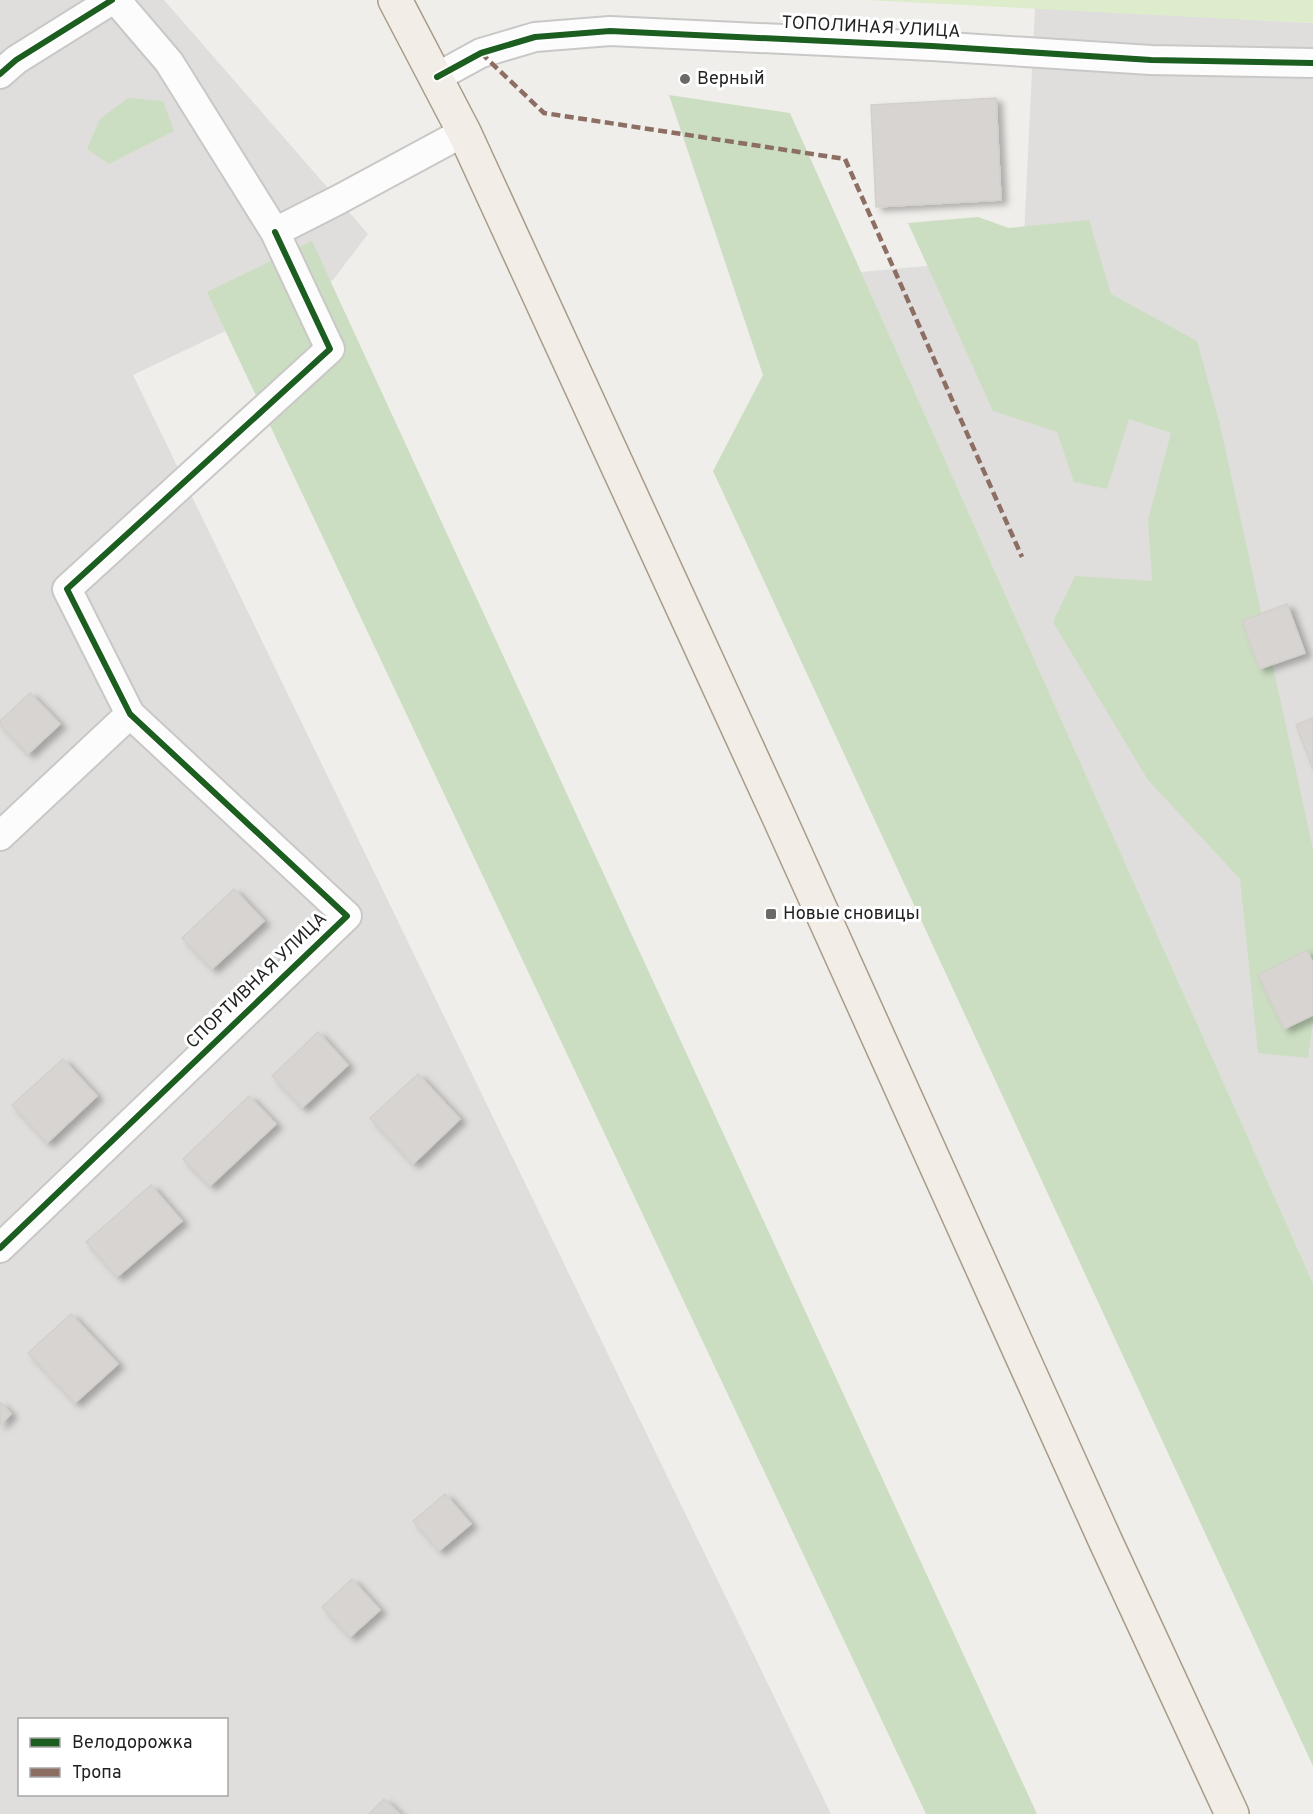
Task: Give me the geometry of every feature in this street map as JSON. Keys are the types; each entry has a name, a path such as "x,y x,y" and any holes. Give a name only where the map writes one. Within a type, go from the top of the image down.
{"main road":[{"path":"395,0 464,132 773,804 1100,1529 1232,1814"}],"street":[{"path":"0,74 16,60 114,0 169,62 275,232 330,349 67,589 130,714 0,836"},
{"name":"ТОПОЛИНАЯ УЛИЦА","path":"437,77 481,53 535,38 609,31 944,46 1151,60 1313,63"},
{"path":"275,232 464,132"},
{"name":"СПОРТИВНАЯ УЛИЦА","path":"0,1248 347,916 130,714"}],"shaded area":[{"path":"0,0 164,0 368,234 333,280 133,375 831,1814 0,1814"},
{"path":"1035,8 1313,23 1313,1283 861,272 1023,257"}],"green space":[{"path":"865,0 1313,0 1313,23"},
{"path":"669,95 790,113 1313,1283 1313,1766 713,471 763,375"},
{"path":"128,98 163,101 174,131 109,164 87,149 100,119"},
{"path":"978,217 1009,228 1089,220 1111,294 1197,341 1220,425 1313,849 1313,1022 1308,1058 1258,1053 1240,879 1148,780 1053,622 1075,576 1152,581 1148,520 1171,433 1129,419 1107,489 1074,482 1057,432 993,411 908,223"},
{"path":"312,241 1037,1814 926,1814 207,292"}],"building":[{"path":"996,98 1001,200 876,207 871,105"},
{"path":"1287,604 1305,653 1259,669 1242,621"},
{"path":"30,693 60,724 28,754 0,725 0,721"},
{"path":"1313,718 1313,769 1296,725"},
{"path":"234,889 264,921 212,969 182,938"},
{"path":"1307,950 1313,963 1313,1015 1284,1029 1258,975"},
{"path":"318,1032 348,1065 302,1108 272,1076"},
{"path":"63,1059 97,1096 47,1143 12,1105"},
{"path":"418,1074 460,1119 413,1164 370,1118"},
{"path":"249,1096 276,1124 210,1186 183,1159"},
{"path":"151,1185 182,1221 117,1277 86,1242"},
{"path":"71,1314 118,1364 75,1403 28,1353"},
{"path":"0,1402 11,1414 0,1425"},
{"path":"445,1494 471,1524 439,1551 413,1521"},
{"path":"352,1579 380,1610 350,1637 322,1607"},
{"path":"384,1799 400,1814 369,1814"}],"marked path":[{"path":"481,53 544,113 845,159 1022,557"}],"cycle path":[{"path":"0,74 16,60 112,0"},
{"path":"437,77 481,53 535,37 610,31 932,46 1151,60 1313,63"},
{"path":"0,1248 347,916 130,714 67,589 330,349 275,232"}],"place":[{"name":"Верный","path":"685,79"},
{"name":"Новые сновицы","path":"771,914"}]}
